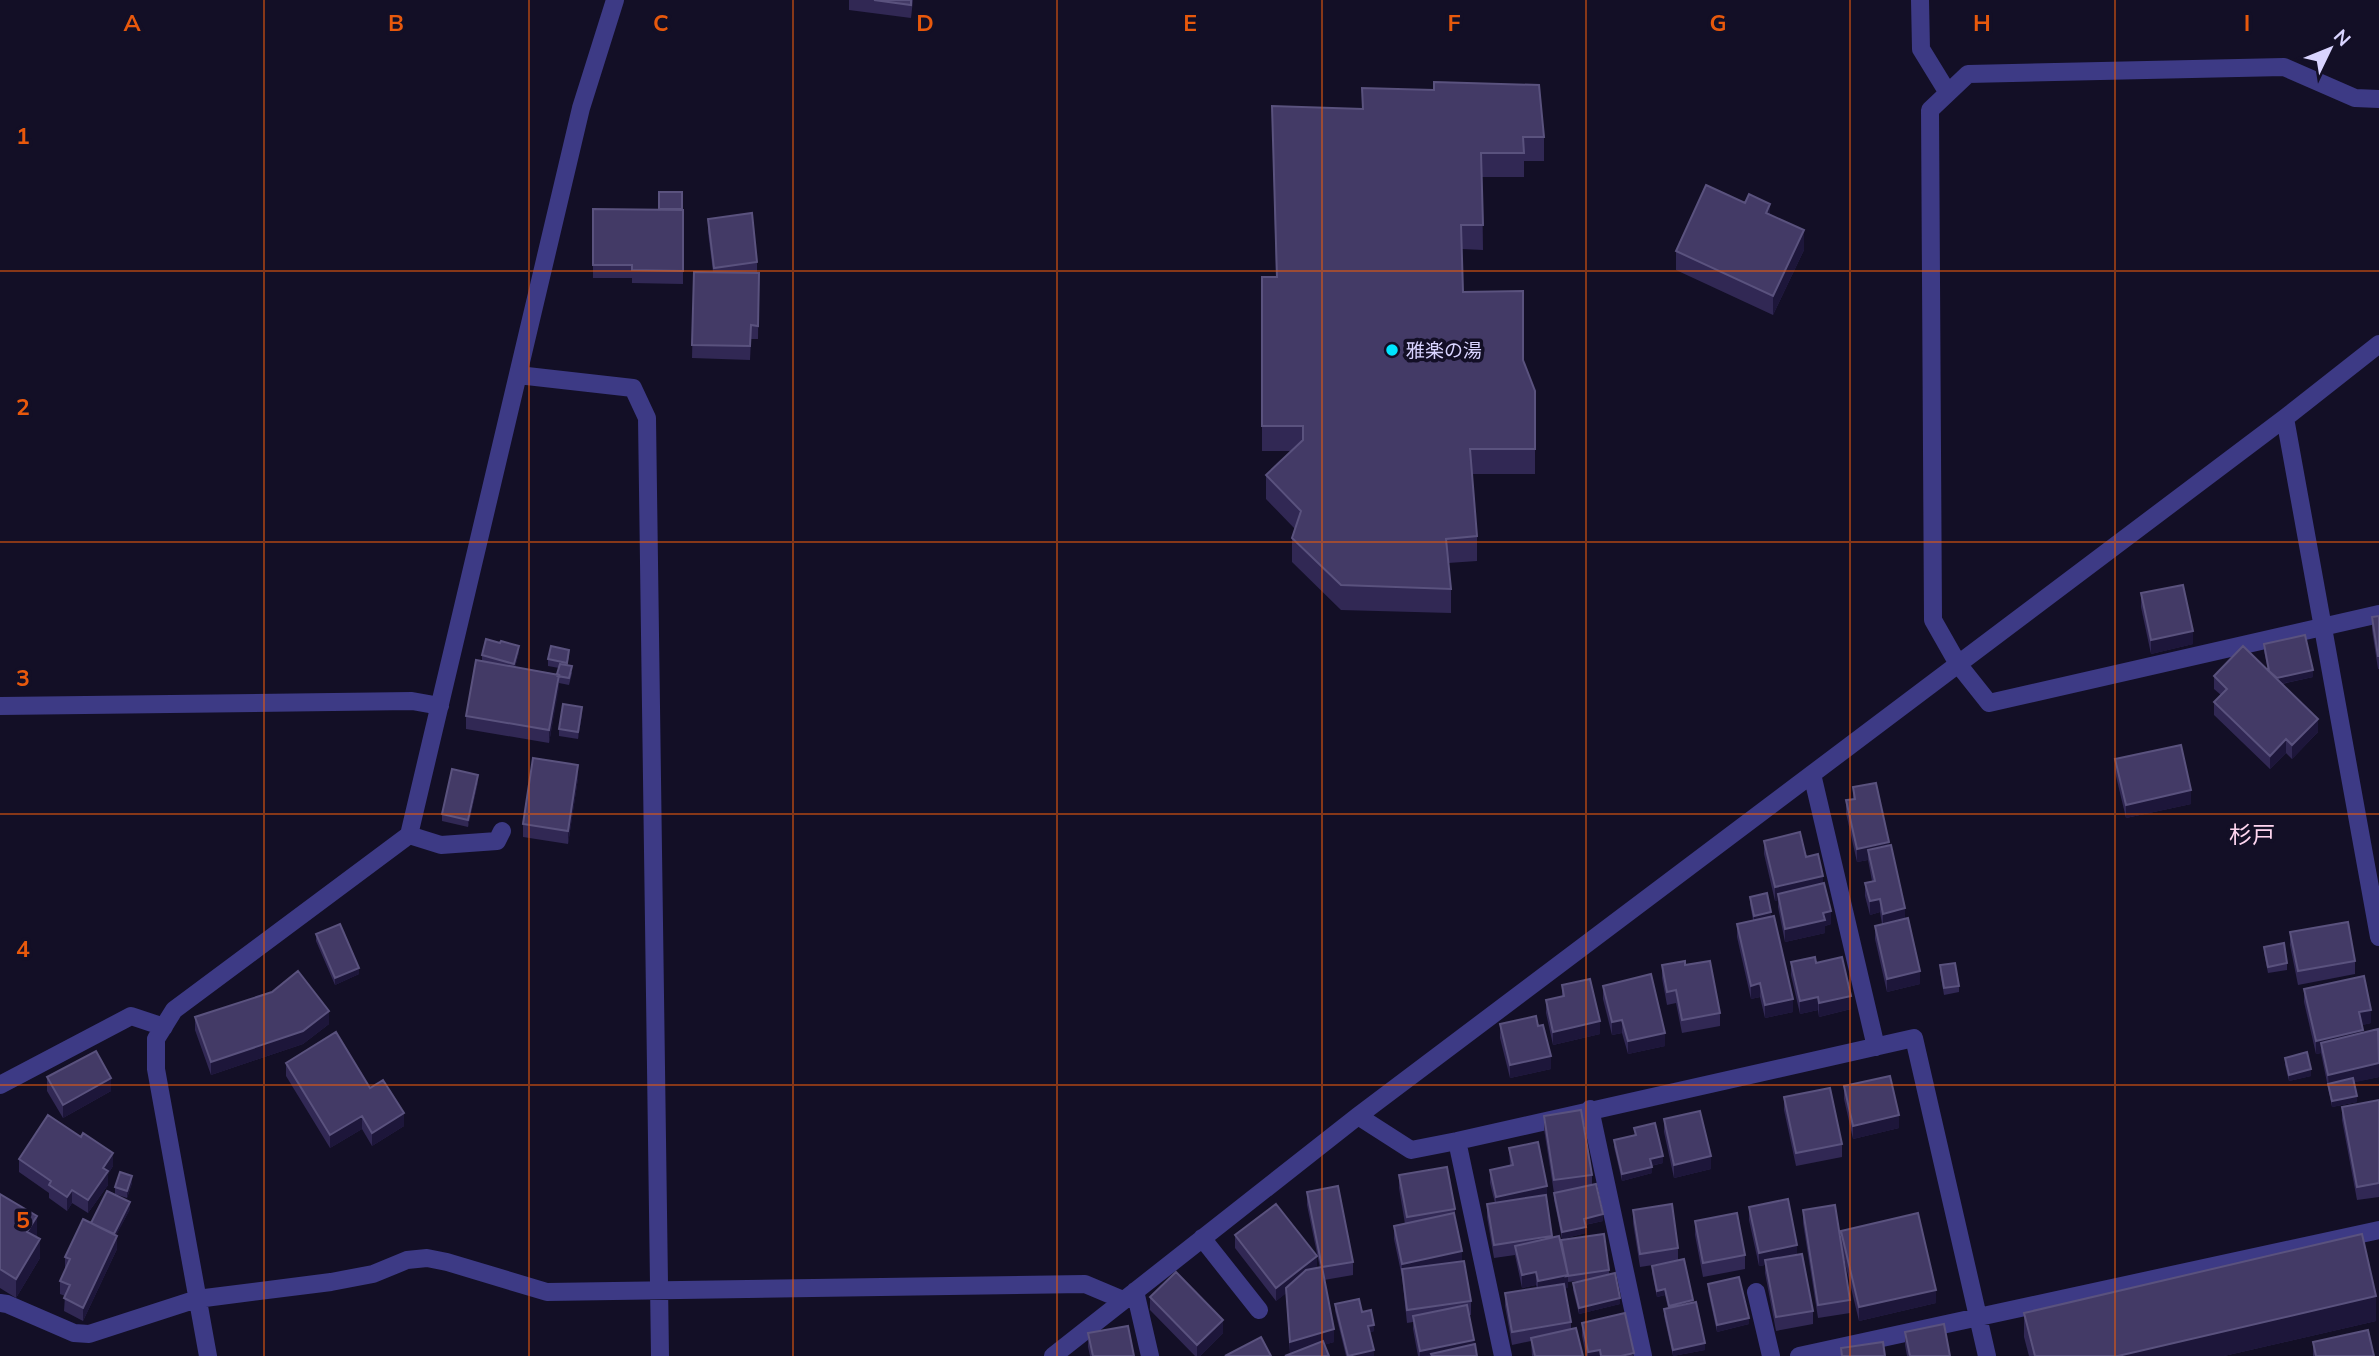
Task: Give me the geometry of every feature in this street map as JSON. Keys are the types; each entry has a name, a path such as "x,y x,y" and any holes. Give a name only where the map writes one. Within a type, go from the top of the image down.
{"street":[{"path":"208,1356 156,1069 156,1039 174,1010 409,835 581,108 615,0"},
{"path":"1920,0 1921,49 1948,93"},
{"path":"2379,99 2355,98 2284,67 1968,75 1930,110 1933,620 1958,664 1989,703 2379,614"},
{"path":"1053,1356 1358,1116 2285,418 2379,344"},
{"path":"518,375 633,388 648,418 660,1356"},
{"path":"2285,418 2379,937"},
{"path":"0,706 412,701 440,706"},
{"path":"1812,774 1876,1046"},
{"path":"409,835 441,845 497,841 502,831"},
{"path":"0,1085 131,1016 164,1027"},
{"path":"1358,1116 1411,1150 1914,1038 1987,1356"},
{"path":"1590,1109 1643,1356"},
{"path":"1457,1141 1503,1356"},
{"path":"1810,1355 2379,1230"},
{"path":"1202,1238 1259,1310"},
{"path":"0,1303 74,1332 89,1334 197,1299 331,1282 373,1274 407,1260 427,1258 547,1292 1085,1284 1129,1296"},
{"path":"1756,1292 1771,1356"},
{"path":"1129,1296 1150,1356"}],"building":[{"path":"874,0 911,0 911,5"},
{"name":"雅楽の湯","path":"1434,82 1539,85 1544,137 1523,137 1524,153 1481,153 1483,225 1461,225 1463,292 1523,291 1523,360 1535,391 1535,449 1470,449 1477,536 1446,539 1451,589 1341,585 1292,538 1301,511 1266,475 1303,440 1303,426 1262,426 1262,277 1277,277 1272,106 1363,109 1362,88 1434,90"},
{"path":"1706,185 1745,203 1749,194 1770,204 1766,213 1804,230 1773,296 1676,251"},
{"path":"659,192 682,192 682,209 659,209"},
{"path":"593,209 683,210 683,271 632,270 632,265 593,265"},
{"path":"752,213 757,262 714,268 708,219"},
{"path":"694,272 759,273 758,326 751,325 750,346 692,345"},
{"path":"2183,585 2193,631 2151,640 2141,593"},
{"path":"2379,616 2379,656 2378,656 2372,617"},
{"path":"2305,635 2313,670 2277,678 2269,671 2264,644"},
{"path":"486,639 519,646 514,664 482,655"},
{"path":"551,646 569,650 567,663 548,659"},
{"path":"2243,646 2318,719 2292,745 2286,739 2270,756 2214,702 2227,689 2214,676"},
{"path":"476,660 559,675 549,730 466,716"},
{"path":"560,664 572,666 569,678 558,676"},
{"path":"563,704 582,707 578,732 559,729"},
{"path":"2181,745 2191,790 2126,805 2115,759"},
{"path":"533,758 578,765 568,831 523,824"},
{"path":"452,769 478,775 468,820 442,814"},
{"path":"1876,783 1889,842 1857,849 1846,800 1855,799 1853,787"},
{"path":"1800,832 1806,857 1818,854 1823,876 1775,887 1764,841"},
{"path":"1891,845 1905,908 1883,914 1880,899 1870,901 1865,883 1875,881 1868,850"},
{"path":"1824,883 1831,911 1823,913 1825,920 1785,929 1778,894"},
{"path":"1767,893 1771,912 1754,916 1750,897"},
{"path":"1774,916 1793,999 1765,1005 1760,983 1751,986 1737,924"},
{"path":"1908,918 1920,971 1887,979 1875,926"},
{"path":"2348,922 2355,961 2298,971 2290,932"},
{"path":"340,924 359,968 335,978 316,934"},
{"path":"2284,943 2287,963 2268,967 2264,947"},
{"path":"1815,957 1816,963 1842,957 1851,996 1819,1003 1818,997 1800,1001 1791,962"},
{"path":"1685,961 1685,965 1710,961 1720,1013 1682,1020 1676,990 1667,992 1662,965"},
{"path":"1955,963 1959,986 1944,988 1940,965"},
{"path":"298,971 329,1011 303,1031 211,1062 195,1017 272,992"},
{"path":"1651,974 1665,1033 1628,1041 1622,1020 1612,1022 1603,986"},
{"path":"2364,976 2371,1010 2359,1012 2363,1030 2316,1041 2304,989"},
{"path":"1590,979 1600,1021 1553,1032 1546,1000 1564,996 1562,985"},
{"path":"1536,1016 1538,1026 1543,1025 1551,1056 1510,1065 1500,1024"},
{"path":"2378,1029 2379,1063 2328,1075 2321,1043"},
{"path":"336,1032 370,1088 383,1080 404,1113 372,1133 362,1116 330,1135 286,1063"},
{"path":"96,1051 111,1078 63,1105 47,1077"},
{"path":"2307,1052 2311,1069 2289,1075 2285,1058"},
{"path":"1890,1076 1899,1115 1853,1126 1844,1086"},
{"path":"2353,1078 2357,1096 2332,1101 2328,1084"},
{"path":"1830,1088 1842,1144 1796,1153 1784,1097"},
{"path":"2379,1100 2379,1183 2357,1187 2342,1107"},
{"path":"1581,1110 1592,1175 1554,1180 1544,1116"},
{"path":"1700,1111 1711,1156 1674,1165 1664,1119"},
{"path":"48,1115 81,1137 83,1133 113,1153 103,1168 108,1171 88,1200 72,1190 67,1197 49,1185 51,1181 19,1159"},
{"path":"1655,1123 1663,1156 1650,1159 1652,1167 1622,1174 1614,1140 1636,1135 1634,1128"},
{"path":"1538,1142 1547,1186 1496,1197 1490,1170 1513,1165 1509,1148"},
{"path":"1447,1167 1455,1209 1407,1217 1399,1175"},
{"path":"120,1172 132,1176 127,1191 115,1187"},
{"path":"1596,1184 1603,1214 1584,1219 1586,1227 1562,1232 1554,1193"},
{"path":"1338,1186 1353,1262 1322,1267 1307,1192"},
{"path":"107,1191 130,1202 114,1234 91,1223"},
{"path":"0,1194 37,1216 27,1232 40,1239 16,1279 0,1269"},
{"path":"1546,1195 1552,1236 1494,1245 1487,1204"},
{"path":"1788,1199 1797,1245 1759,1253 1749,1207"},
{"path":"1276,1204 1317,1256 1276,1288 1235,1235"},
{"path":"1672,1204 1678,1248 1640,1254 1633,1210"},
{"path":"1835,1205 1850,1300 1818,1305 1803,1210"},
{"path":"1454,1213 1462,1251 1402,1264 1394,1226"},
{"path":"1737,1213 1745,1255 1703,1263 1695,1221"},
{"path":"1918,1213 1936,1290 1859,1307 1841,1231"},
{"path":"83,1219 117,1236 83,1308 64,1298 70,1285 60,1281 70,1259 65,1257"},
{"path":"1604,1234 1609,1270 1567,1276 1561,1240"},
{"path":"2362,1234 2376,1296 2118,1356 2035,1356 2024,1313"},
{"path":"1559,1236 1568,1275 1538,1281 1536,1272 1522,1275 1515,1246"},
{"path":"1802,1254 1813,1311 1776,1317 1765,1260"},
{"path":"1684,1259 1693,1300 1669,1306 1665,1289 1657,1291 1652,1266"},
{"path":"1464,1261 1471,1301 1407,1310 1402,1269"},
{"path":"1322,1267 1334,1329 1290,1342 1286,1288 1306,1270"},
{"path":"1176,1272 1223,1320 1197,1345 1150,1297"},
{"path":"1615,1273 1620,1298 1579,1308 1573,1283"},
{"path":"1739,1277 1749,1318 1717,1325 1708,1284"},
{"path":"1564,1284 1571,1322 1512,1332 1505,1293"},
{"path":"1359,1299 1362,1312 1371,1310 1374,1325 1368,1326 1374,1350 1348,1356 1335,1304"},
{"path":"1696,1302 1705,1343 1673,1350 1664,1309"},
{"path":"1467,1305 1474,1340 1420,1351 1413,1316"},
{"path":"1625,1313 1634,1353 1601,1356 1600,1350 1588,1352 1582,1323"},
{"path":"1944,1324 1950,1356 1910,1356 1905,1332"},
{"path":"1128,1326 1134,1356 1093,1356 1088,1333"},
{"path":"1576,1328 1583,1356 1535,1356 1531,1338"},
{"path":"2368,1330 2374,1356 2316,1356 2313,1342"},
{"path":"1261,1337 1271,1356 1225,1356"},
{"path":"1323,1341 1329,1356 1285,1356"},
{"path":"1883,1342 1885,1356 1842,1356 1841,1348"},
{"path":"1475,1344 1477,1356 1431,1354"}],"place":[{"name":"雅楽の湯","path":"1392,350"}],"district":[{"name":"杉戸","path":"2252,835"}]}
